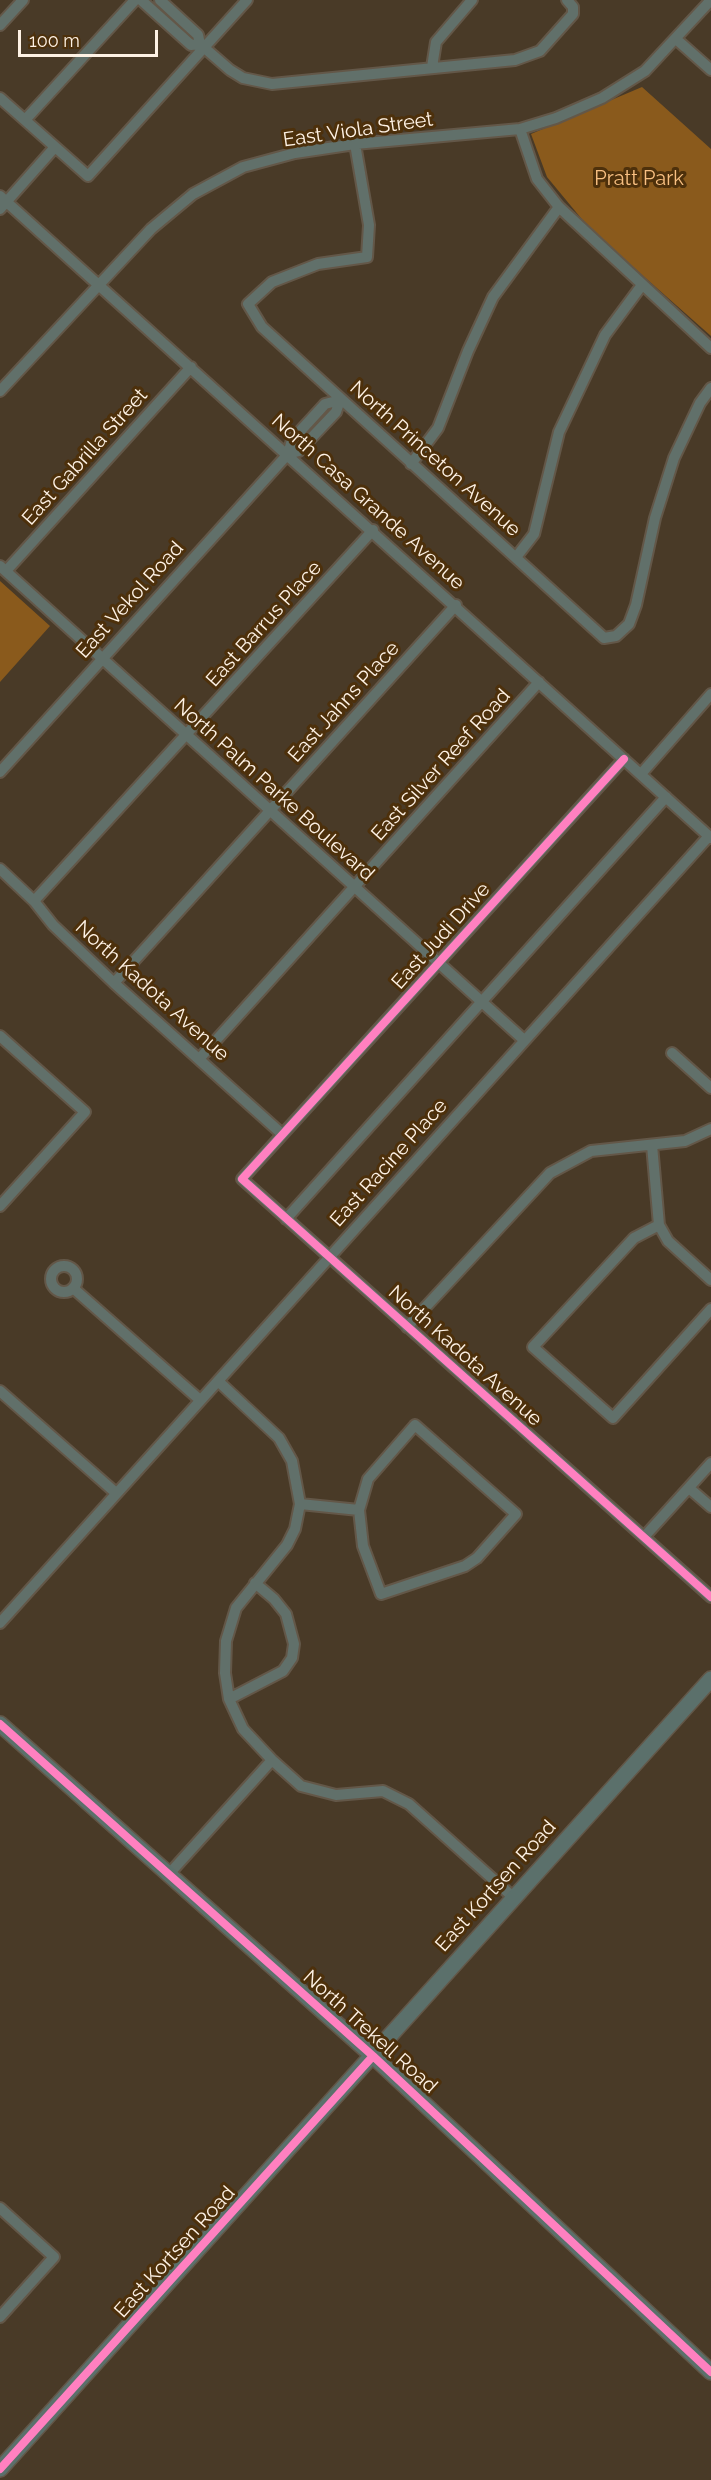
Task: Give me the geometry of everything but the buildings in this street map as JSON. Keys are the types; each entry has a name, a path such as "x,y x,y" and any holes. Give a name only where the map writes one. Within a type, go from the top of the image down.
{"street":[{"path":"0,25 23,0"},
{"path":"25,120 135,0"},
{"path":"141,0 191,45 202,46"},
{"path":"160,0 198,35 202,46 243,78 272,84 515,60 540,51 573,14 573,7 567,0"},
{"path":"0,98 88,176 202,46 247,0"},
{"path":"432,67 436,42 472,0"},
{"name":"East Viola Street","path":"0,391 98,282 150,229 193,194 243,167 295,153 355,144 520,129 556,118 602,99 645,71 711,0"},
{"path":"676,39 711,70"},
{"path":"520,129 537,179 559,207 711,348"},
{"name":"North Princeton Avenue","path":"355,144 369,225 367,257 318,264 272,282 248,304 262,327 411,464 517,556 604,638 616,636 629,624 636,605 655,518 674,458 700,403 711,388"},
{"path":"2,202 55,147"},
{"name":"North Casa Grande Avenue","path":"2,202 98,282 710,837"},
{"path":"411,464 438,428 468,351 493,297 559,207"},
{"path":"517,556 534,534 563,422 605,335 642,285"},
{"name":"East Gabrilla Street","path":"3,568 190,367"},
{"name":"East Vekol Road","path":"0,772 288,454 299,452 336,411 340,399"},
{"name":"East Barrus Place","path":"34,901 373,530"},
{"name":"North Palm Parke Boulevard","path":"3,568 524,1040"},
{"name":"East Jahns Place","path":"114,983 456,605"},
{"name":"East Silver Reef Road","path":"200,1058 539,682"},
{"path":"641,774 711,694"},
{"name":"East Judi Drive","path":"282,1134 624,759"},
{"path":"286,1219 666,797"},
{"name":"East Racine Place","path":"0,1623 524,1040 710,837"},
{"name":"North Kadota Avenue","path":"0,869 34,901 53,925 114,983 282,1134 243,1179 711,1597"},
{"path":"0,1036 85,1112 0,1206"},
{"path":"672,1053 711,1088"},
{"path":"407,1327 550,1173 591,1150 685,1141 711,1129"},
{"path":"652,1144 659,1226 668,1241 711,1280"},
{"path":"659,1226 634,1238 533,1347 613,1418 711,1309"},
{"path":"73,1288 200,1400"},
{"path":"218,1381 279,1438 292,1461 300,1504 295,1529 287,1545 237,1608 226,1641 225,1673 229,1699 243,1729 301,1786 336,1796 383,1791 409,1804 513,1897"},
{"path":"0,1391 116,1493"},
{"path":"415,1425 516,1514 477,1558 465,1566 381,1594 363,1546 359,1510 368,1479 415,1425"},
{"path":"644,1537 711,1463"},
{"path":"689,1488 711,1507"},
{"path":"300,1504 359,1510"},
{"path":"229,1699 283,1671 292,1658 294,1644 286,1614 274,1599 255,1583"},
{"name":"East Kortsen Road","path":"0,2469 711,1679"},
{"name":"North Trekell Road","path":"0,1724 373,2056 711,2372"},
{"path":"169,1874 272,1760"},
{"path":"0,2208 54,2257 0,2317"}],"green space":[{"name":"Pratt Park","path":"642,87 711,149 711,336 590,229 547,177 531,134"},
{"path":"0,581 50,626 0,682"}],"cycle path":[{"path":"624,759 242,1179 711,1597"},
{"path":"0,1724 373,2056 711,2372"},
{"path":"0,2469 373,2056"}]}
